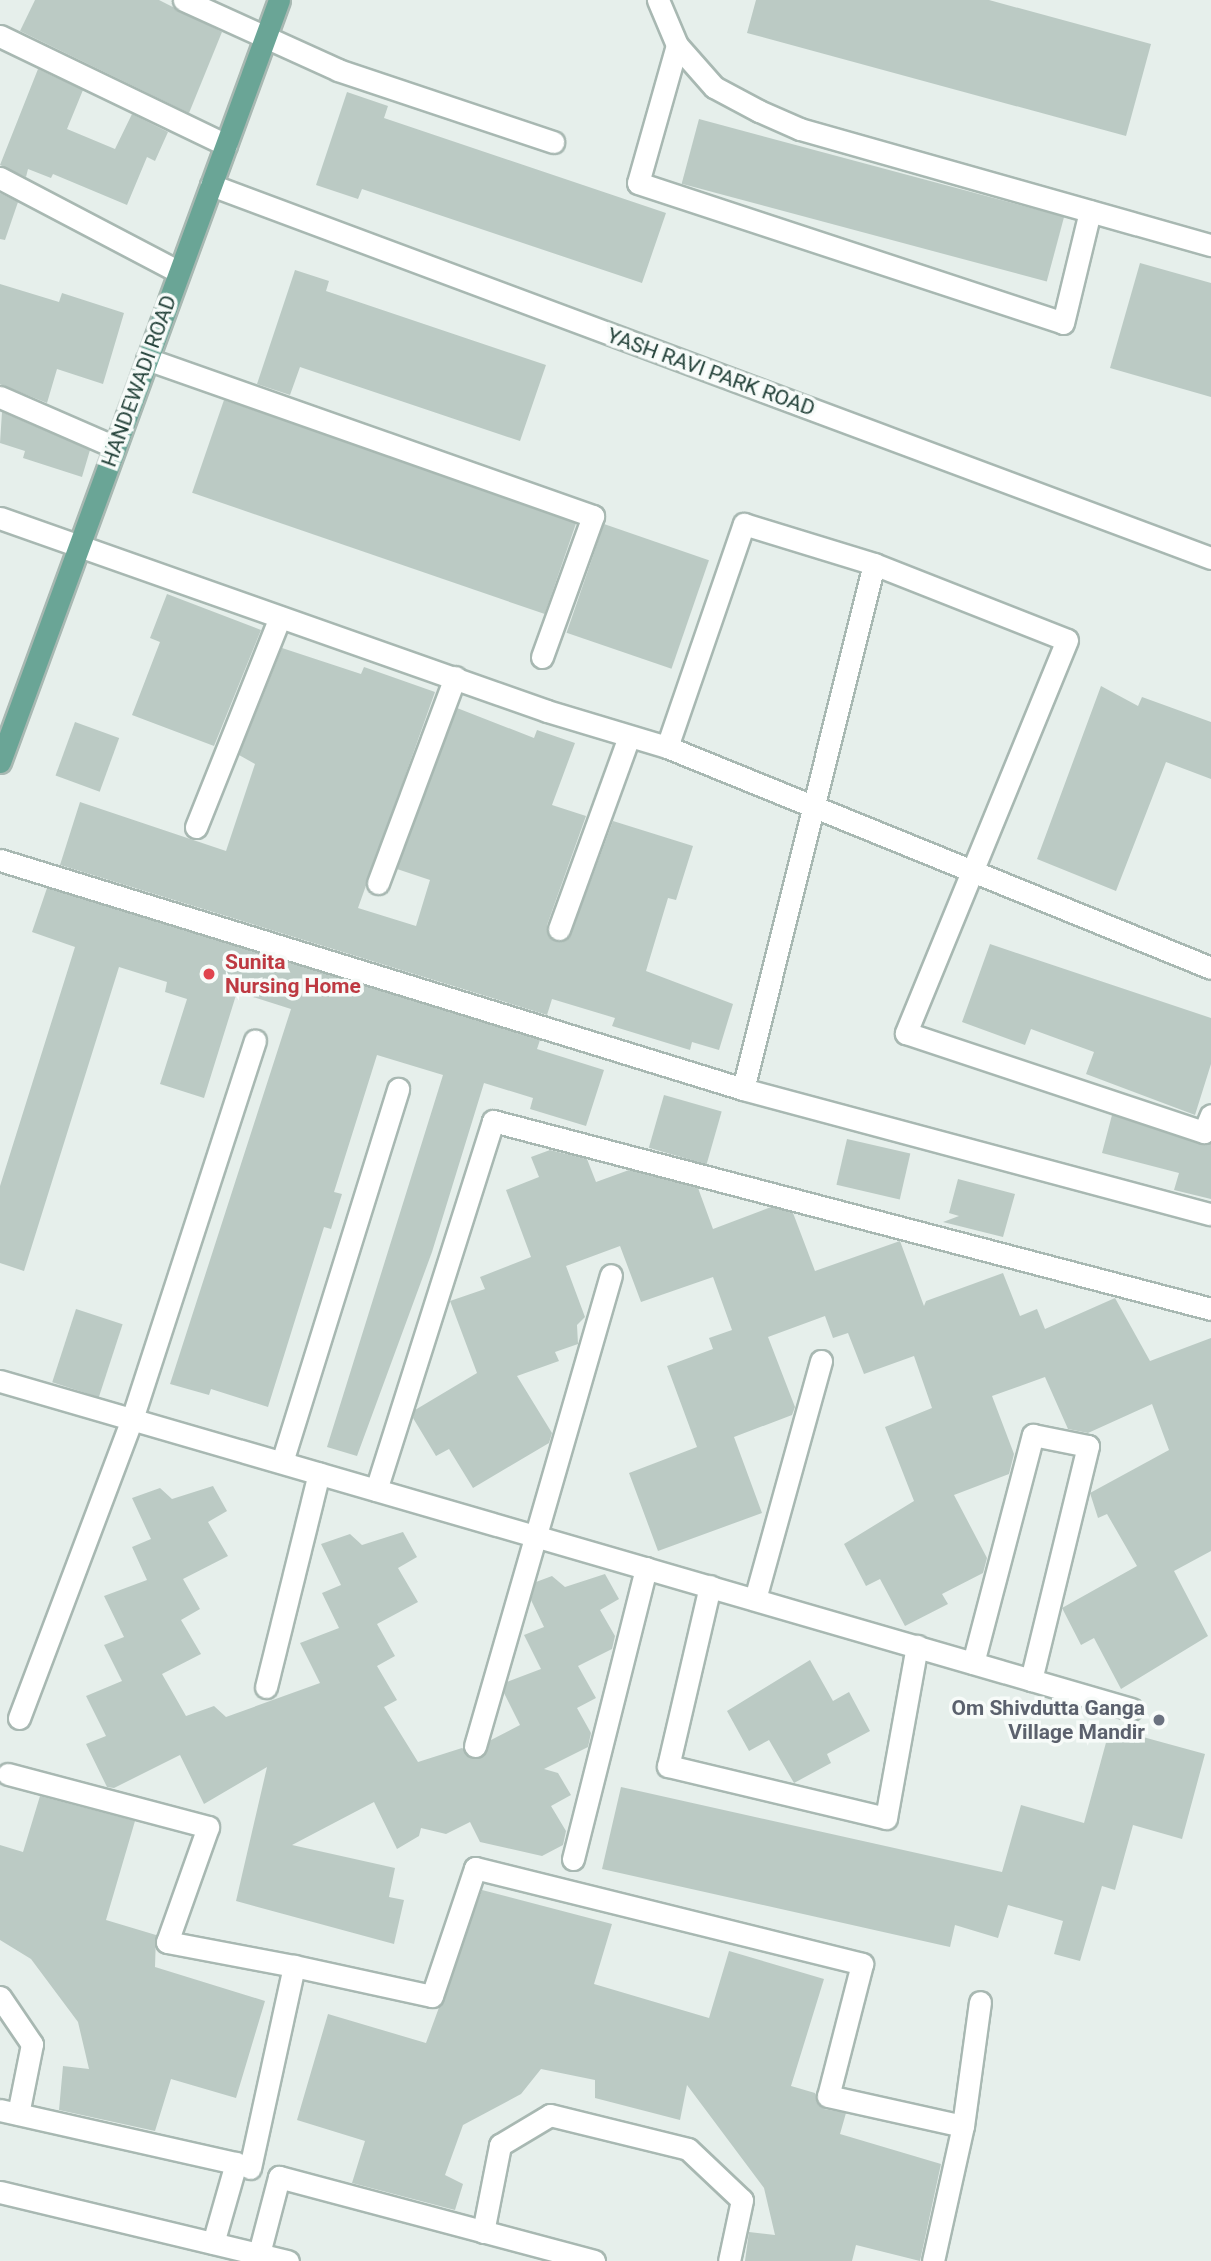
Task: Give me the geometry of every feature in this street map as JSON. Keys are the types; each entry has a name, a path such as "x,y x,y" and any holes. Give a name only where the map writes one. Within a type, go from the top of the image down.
{"main road":[{"name":"HANDEWADI ROAD","path":"0,762 279,0"}],"street":[{"path":"184,0 338,70 553,142"},
{"path":"658,0 677,45 714,87 800,129 1211,245"},
{"path":"0,36 226,145"},
{"path":"677,45 638,183 1063,323 1090,211"},
{"path":"0,178 179,272"},
{"name":"YASH RAVI PARK ROAD","path":"211,185 1211,558"},
{"path":"147,359 593,516 542,657"},
{"path":"0,397 115,447"},
{"path":"0,518 79,549 629,737 667,747 1211,968"},
{"path":"667,747 744,524 874,564 1067,640 906,1033 1204,1132 1211,1115"},
{"path":"743,1089 874,564"},
{"path":"196,827 280,617"},
{"path":"378,883 455,677"},
{"path":"559,929 629,737"},
{"path":"0,860 743,1089 1211,1214"},
{"path":"19,1718 132,1419 255,1040"},
{"path":"282,1462 397,1088"},
{"path":"376,1490 493,1121 1211,1309"},
{"path":"475,1746 532,1535 611,1275"},
{"path":"755,1599 821,1361"},
{"path":"0,1381 1131,1709"},
{"path":"973,1663 1033,1435 1088,1446 1031,1680"},
{"path":"266,1687 319,1473"},
{"path":"573,1859 646,1568"},
{"path":"710,1586 668,1766 886,1818 917,1646"},
{"path":"8,1774 208,1828 167,1942 432,1996 475,1868 862,1964 828,2096 963,2126"},
{"path":"213,2243 243,2166 294,1966"},
{"path":"0,1997 32,2044 9,2112 243,2166 279,2178 594,2261"},
{"path":"933,2261 963,2126 980,2002"},
{"path":"483,2231 500,2145 551,2115 688,2149 742,2200 729,2261"},
{"path":"258,2258 279,2178"},
{"path":"0,2192 213,2243 258,2258 288,2261"}],"building":[{"path":"35,0 159,0 222,32 189,113 20,31"},
{"path":"756,0 989,0 1151,44 1126,136 747,33"},
{"path":"38,69 83,90 67,129 115,149 132,114 168,132 155,161 147,157 127,205 53,174 51,178 28,169 26,177 0,165"},
{"path":"347,92 388,106 384,118 666,213 642,283 362,189 358,199 316,185"},
{"path":"699,119 1064,217 1047,282 682,184"},
{"path":"0,193 18,202 5,240 0,239"},
{"path":"1140,263 1211,283 1211,397 1110,368"},
{"path":"295,270 329,281 326,291 546,365 520,441 300,367 290,395 257,384"},
{"path":"0,284 59,302 62,293 124,313 103,384 57,369 47,403 0,384"},
{"path":"224,400 577,521 545,614 192,493"},
{"path":"2,412 90,450 82,477 23,458 25,451 0,443"},
{"path":"604,524 709,560 672,669 567,633"},
{"path":"167,594 261,630 214,746 132,715 160,642 150,638"},
{"path":"282,648 361,674 364,667 435,692 358,908 416,926 430,880 397,869 457,708 534,738 537,730 575,743 552,805 586,816 547,925 549,937 561,942 571,934 613,821 693,846 676,900 668,898 646,971 733,1004 719,1050 692,1042 690,1050 612,1026 615,1018 552,999 547,1015 60,865 80,802 226,851 255,764 239,755"},
{"path":"1101,686 1138,706 1142,697 1211,722 1211,779 1166,762 1116,891 1037,859"},
{"path":"75,722 119,738 100,792 56,776"},
{"path":"47,888 540,1040 537,1049 604,1070 586,1126 530,1109 533,1098 484,1083 432,1252 357,1456 327,1447 443,1075 377,1055 334,1192 342,1194 331,1229 324,1227 268,1407 211,1389 209,1395 170,1384 291,1009 237,992 204,1098 160,1084 187,999 165,992 167,982 119,967 24,1271 0,1263 0,1186 75,947 32,932"},
{"path":"990,944 1211,1018 1211,1064 1195,1115 1086,1074 1094,1052 1031,1029 1025,1045 962,1022"},
{"path":"664,1095 722,1112 707,1164 649,1148"},
{"path":"1112,1115 1200,1144 1211,1143 1211,1199 1174,1190 1179,1173 1102,1153"},
{"path":"847,1139 910,1154 900,1199 836,1185"},
{"path":"550,1150 587,1159 596,1182 629,1170 698,1188 713,1229 771,1207 793,1213 815,1271 900,1241 924,1306 926,1301 1003,1273 1020,1316 1037,1309 1045,1329 1115,1298 1150,1361 1211,1338 1211,1551 1174,1571 1208,1636 1121,1689 1094,1638 1081,1645 1062,1608 1137,1566 1107,1514 1098,1518 1090,1493 1169,1450 1152,1404 1088,1433 1068,1429 1045,1377 992,1396 1014,1454 1009,1474 954,1495 987,1558 983,1573 942,1594 948,1604 905,1626 880,1579 866,1586 844,1544 914,1501 885,1427 932,1408 914,1356 864,1374 848,1333 833,1338 825,1316 768,1337 795,1407 792,1415 734,1437 762,1513 658,1551 629,1473 697,1447 667,1366 713,1349 709,1338 732,1330 713,1277 641,1302 620,1246 566,1266 585,1317 577,1325 578,1344 555,1352 559,1361 517,1376 552,1433 549,1443 473,1488 449,1449 436,1456 413,1418 415,1410 477,1373 450,1301 485,1289 480,1277 531,1257 506,1190 539,1177 531,1157"},
{"path":"958,1179 1015,1194 1003,1237 943,1222 959,1216 949,1213"},
{"path":"76,1309 123,1324 99,1397 52,1382"},
{"path":"213,1486 227,1511 208,1522 228,1556 183,1579 200,1609 181,1620 201,1654 162,1674 186,1716 214,1706 226,1717 320,1683 300,1643 339,1628 322,1593 341,1585 321,1544 350,1534 362,1545 403,1532 417,1557 398,1568 418,1602 377,1624 395,1656 377,1666 397,1700 384,1707 418,1762 462,1748 479,1758 491,1740 520,1725 504,1693 507,1682 541,1669 524,1635 544,1627 531,1600 536,1582 552,1576 565,1587 605,1574 619,1599 600,1610 615,1636 612,1649 578,1666 596,1698 577,1708 591,1733 588,1747 544,1769 558,1773 571,1795 551,1806 566,1831 563,1845 542,1856 480,1842 470,1822 446,1834 421,1828 419,1836 397,1849 374,1802 292,1845 395,1868 389,1897 404,1900 394,1944 236,1901 267,1767 204,1804 180,1755 114,1788 107,1787 86,1744 106,1736 86,1696 122,1681 104,1645 124,1637 104,1596 147,1580 132,1547 151,1539 132,1498 160,1488 172,1499"},
{"path":"810,1660 833,1701 849,1692 870,1731 827,1754 831,1763 794,1783 769,1740 749,1751 727,1711"},
{"path":"1110,1728 1205,1754 1182,1839 1133,1825 1115,1890 1102,1886 1080,1961 1054,1954 1063,1921 1008,1905 998,1938 955,1925 950,1947 602,1869 621,1787 1002,1872 1021,1805 1084,1823"},
{"path":"40,1796 135,1821 106,1920 156,1935 155,1967 265,2001 236,2098 171,2079 155,2131 59,2110 63,2066 89,2069 78,2022 31,1959 0,1940 0,1845 23,1852"},
{"path":"482,1890 612,1924 594,1984 709,2018 729,1951 824,1979 791,2086 815,2093 824,2109 846,2113 840,2134 941,2164 920,2261 856,2245 852,2261 745,2261 749,2232 775,2235 764,2188 687,2085 680,2120 595,2098 595,2080 541,2069 521,2094 463,2125 445,2175 463,2184 455,2210 352,2183 365,2141 297,2120 328,2014 426,2043"}],"place":[{"name":"Sunita Nursing Home","path":"209,974"},
{"name":"Om Shivdutta Ganga Village Mandir","path":"1159,1720"}]}
